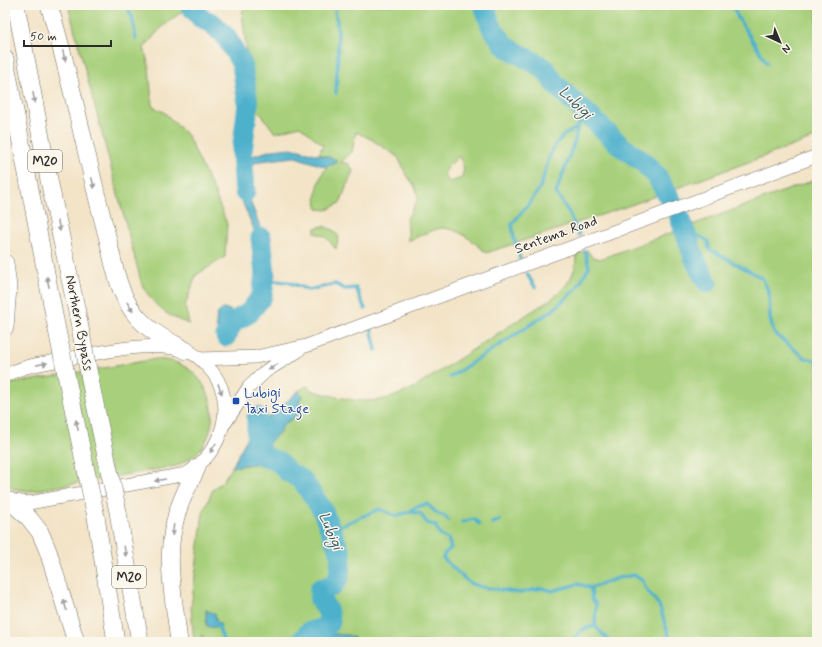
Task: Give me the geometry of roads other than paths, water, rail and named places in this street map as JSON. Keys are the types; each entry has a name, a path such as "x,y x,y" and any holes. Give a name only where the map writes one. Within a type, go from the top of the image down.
{"highway":[{"name":"Northern Bypass","path":"16,5 49,180 118,512 140,642"},
{"path":"49,5 64,52 97,199 122,294 135,315 150,330 193,355"},
{"name":"Northern Bypass","path":"5,60 55,320 96,518 116,642"},
{"path":"5,263 8,287 5,327"},
{"path":"179,642 171,566 171,544 174,525 182,498 197,468"},
{"path":"7,500 29,518 40,532 48,551 76,642"}],"main road":[{"name":"Sentema Road","path":"5,376 34,365 125,348 154,347 193,355 256,357 306,346 817,156"},
{"name":"Sentema Road","path":"224,425 249,387 266,371 306,346"},
{"path":"7,500 29,503 172,478 186,474 197,468 215,445 224,425 226,407 222,391 214,373 193,355"}],"water":[{"path":"291,148 336,159 336,163 326,167 295,157 261,161 243,167 251,203 262,232 268,262 272,269 268,270 262,263 256,236 239,193 237,183 238,172 242,159 272,150"},
{"path":"224,308 230,310 234,327 231,334 222,338 217,330 216,321 217,314"},
{"path":"298,391 302,396 299,401 300,408 296,416 283,425 279,433 267,445 267,456 273,458 267,462 232,467 251,430 253,420 264,416 268,418"},
{"path":"206,610 215,614 216,620 221,625 219,628 209,627 206,625"},
{"path":"335,634 348,635 363,642 323,642 327,636"}],"waterway":[{"path":"126,5 132,17 136,38"},
{"path":"190,5 202,19 212,23 226,37 242,64 248,104 242,152 245,192"},
{"path":"334,5 338,38 336,93"},
{"name":"Lubigi","path":"484,5 491,26 505,46 544,68 556,85 622,147 641,160 656,175 672,202"},
{"path":"732,5 738,18 767,63"},
{"path":"520,259 512,224 531,201 540,187 552,150 556,144 579,124 582,110"},
{"path":"577,129 576,137 556,193 568,211 579,235"},
{"name":"Lubigi","path":"680,218 696,262 707,282"},
{"path":"686,237 699,236 708,241 709,249 762,278 769,292 770,318 774,333 805,358 817,361"},
{"path":"226,336 233,322 249,313 262,296 265,273 261,238"},
{"path":"450,377 553,310 577,288 589,267 585,251"},
{"path":"527,274 535,287"},
{"path":"265,276 272,281 288,282 309,290 335,284 345,289 356,288 365,309"},
{"path":"371,328 376,350"},
{"name":"Lubigi","path":"257,417 257,443 263,456 279,462 288,472 302,480 322,509 341,555 339,577 333,586 320,589 320,600 327,609 330,621 326,627 309,632 301,642"},
{"path":"409,512 416,507 427,504 438,514 445,516 448,520"},
{"path":"329,527 337,527 380,509 396,516 409,512 420,513 427,523 435,525 441,536 448,539 451,548 445,553 443,558 469,583 482,587 520,593 542,588 552,591 578,584 591,588 618,578 634,575 643,581 646,589 659,605 671,642"},
{"path":"462,522 474,519 479,524"},
{"path":"492,523 500,520"},
{"path":"591,588 592,599 596,604 595,626 610,642"},
{"path":"216,625 219,628 224,642"},
{"path":"571,642 583,629 595,626"}],"place":[{"name":"Lubigi Taxi Stage","path":"236,401"}]}
